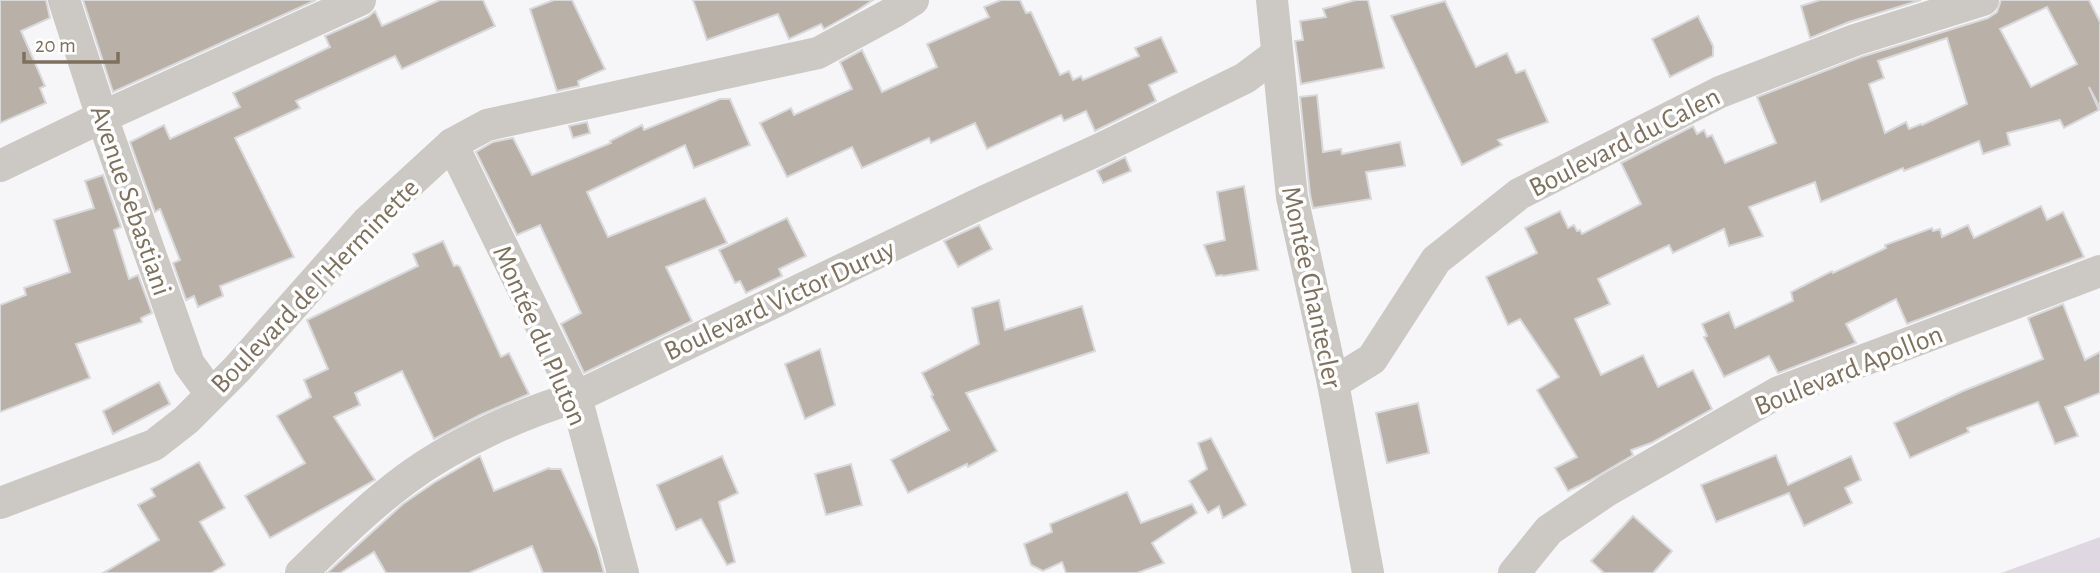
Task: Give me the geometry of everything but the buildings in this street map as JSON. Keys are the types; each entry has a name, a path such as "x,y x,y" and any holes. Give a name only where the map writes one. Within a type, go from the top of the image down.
{"street":[{"name":"Avenue Sebastiani","path":"65,0 102,117 189,364 211,394"},
{"path":"0,166 360,0"},
{"name":"Boulevard de l'Herminette","path":"0,503 154,445 186,420 237,369 367,222 452,145 487,125 818,53 913,0"},
{"name":"Montée Chantecler","path":"1272,0 1292,197 1333,383 1368,573"},
{"name":"Boulevard du Calen","path":"1333,383 1372,359 1436,260 1519,194 1720,92 1855,40 1983,0"},
{"name":"Boulevard Victor Duruy","path":"301,573 344,530 407,478 470,439 554,403 576,397 1100,149 1245,78 1277,54"},
{"name":"Montée du Pluton","path":"452,145 576,397 623,573"},
{"name":"Boulevard Apollon","path":"1514,573 1549,530 1608,490 1779,391 2100,271"}],"shaded area":[{"path":"2100,537 2100,573 2001,573"}]}
